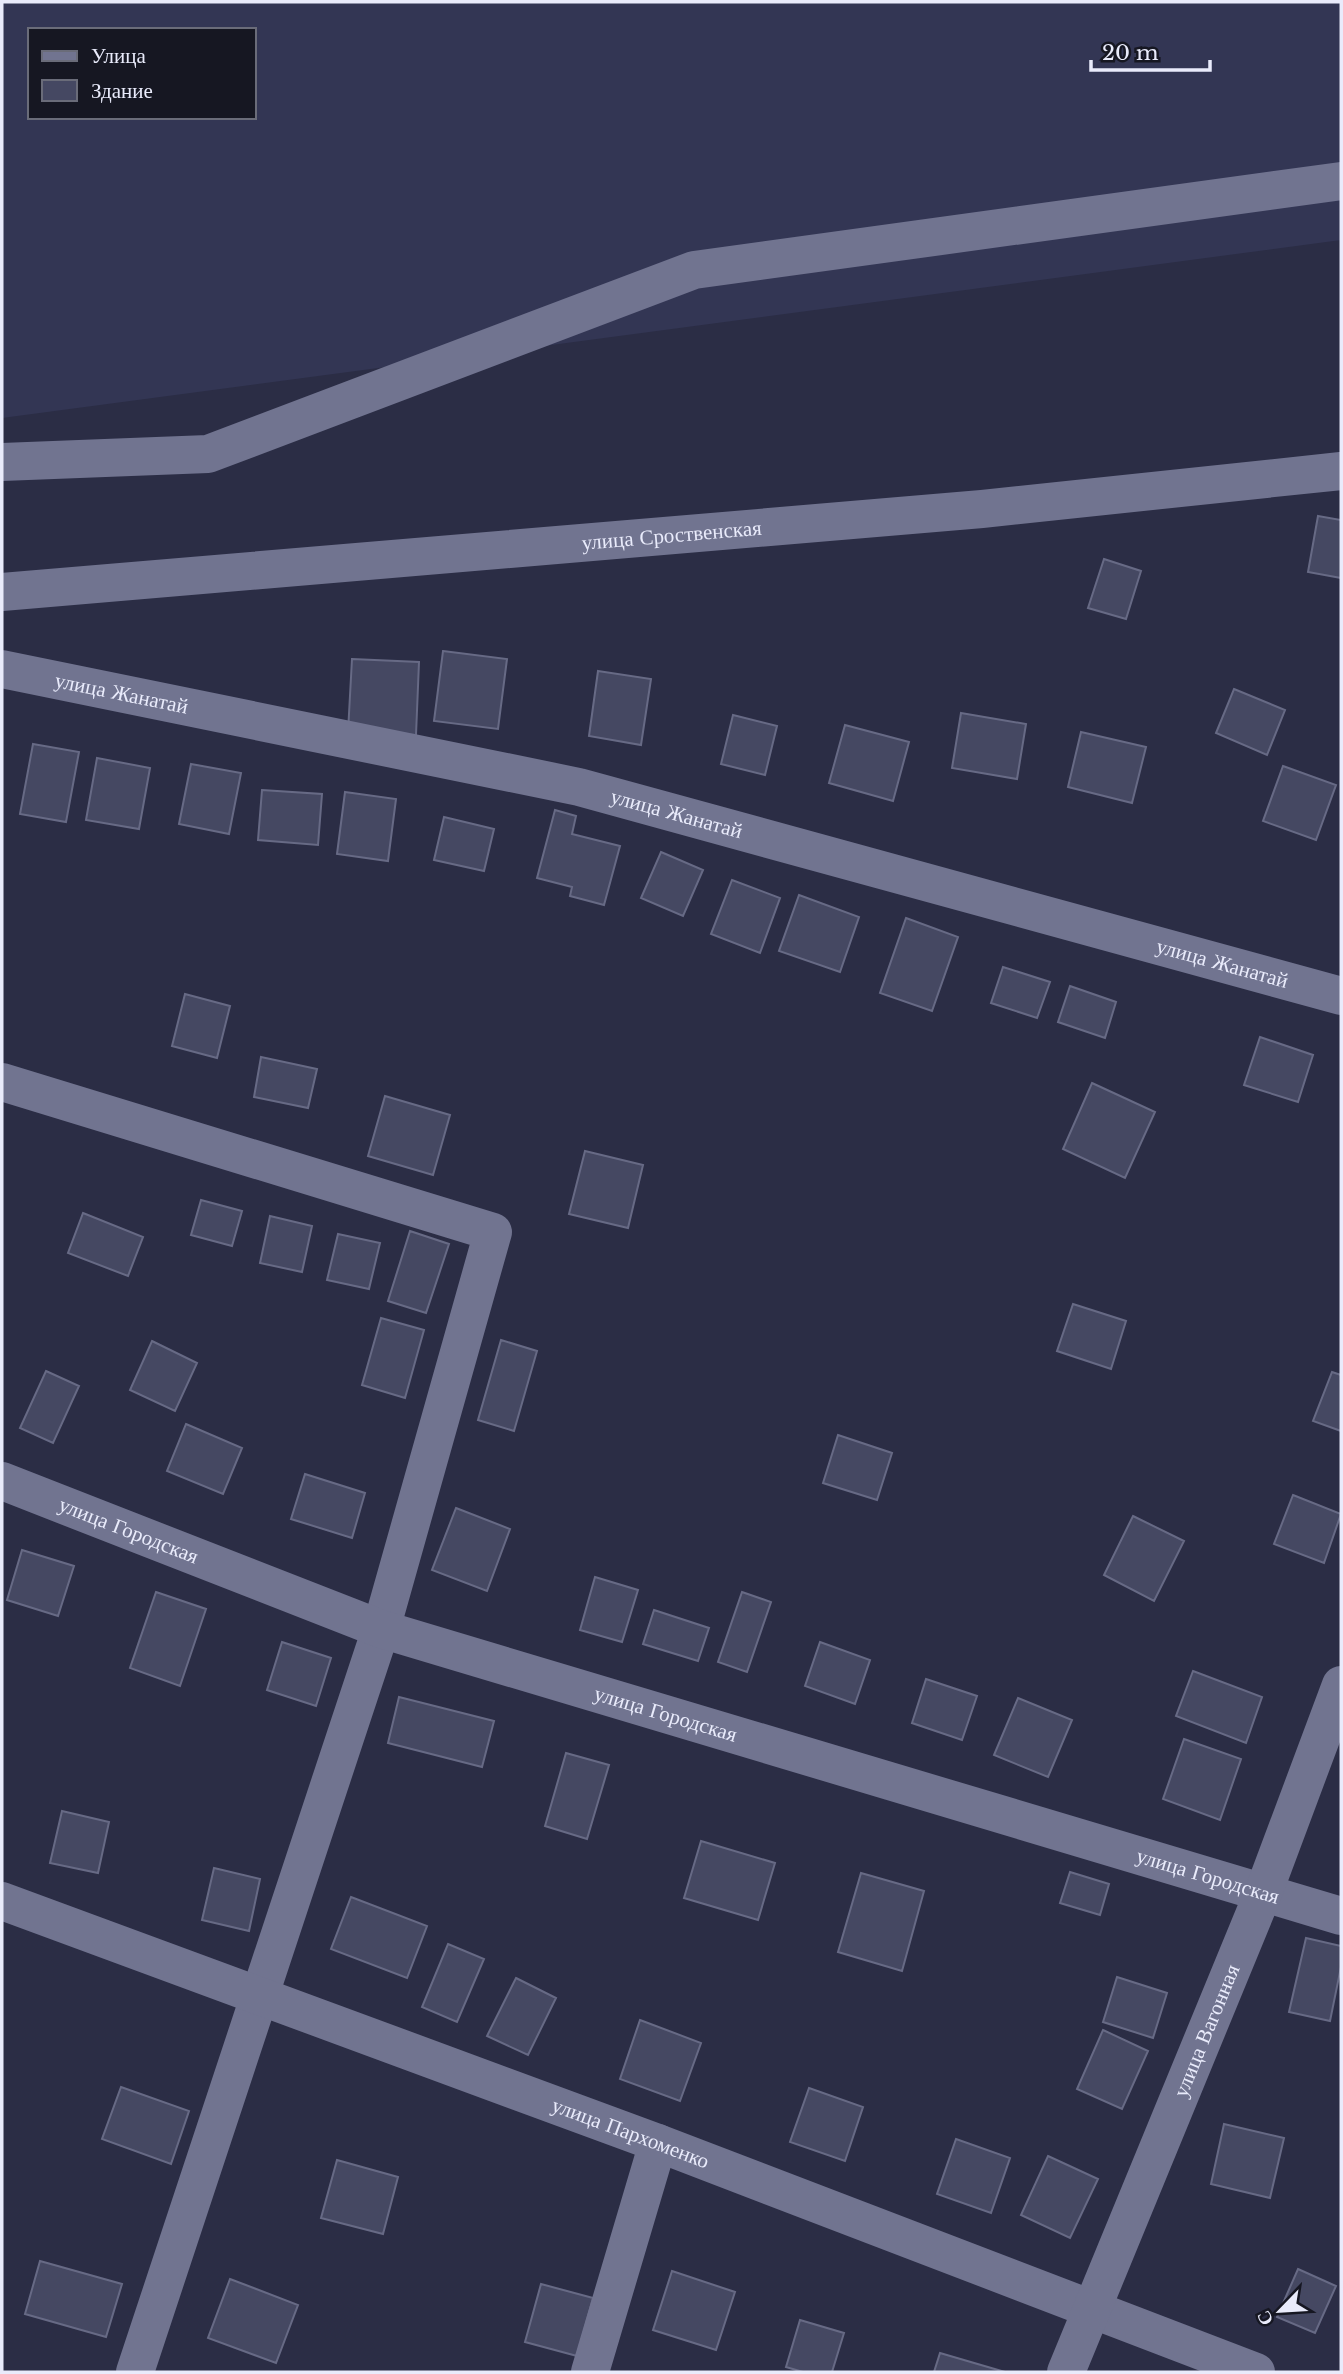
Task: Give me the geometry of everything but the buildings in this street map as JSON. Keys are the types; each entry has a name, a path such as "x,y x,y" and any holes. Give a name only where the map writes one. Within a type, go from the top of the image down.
{"street":[{"path":"2,462 208,454 694,270 1341,181"},
{"name":"улица Сроственская","path":"2,592 982,509 1341,471"},
{"name":"улица Жанатай","path":"2,669 579,787 1341,996"},
{"path":"2,1082 493,1232 381,1629 258,1993 135,2372"},
{"name":"улица Городская","path":"2,1481 381,1629 1341,1916"},
{"name":"улица Вагонная","path":"1066,2372 1089,2310 1264,1891 1341,1685"},
{"name":"улица Пархоменко","path":"2,1901 258,1993 658,2143 1256,2372"},
{"path":"590,2372 658,2143"}],"shaded area":[{"path":"2,2 1341,2 1341,240 2,418"}]}
